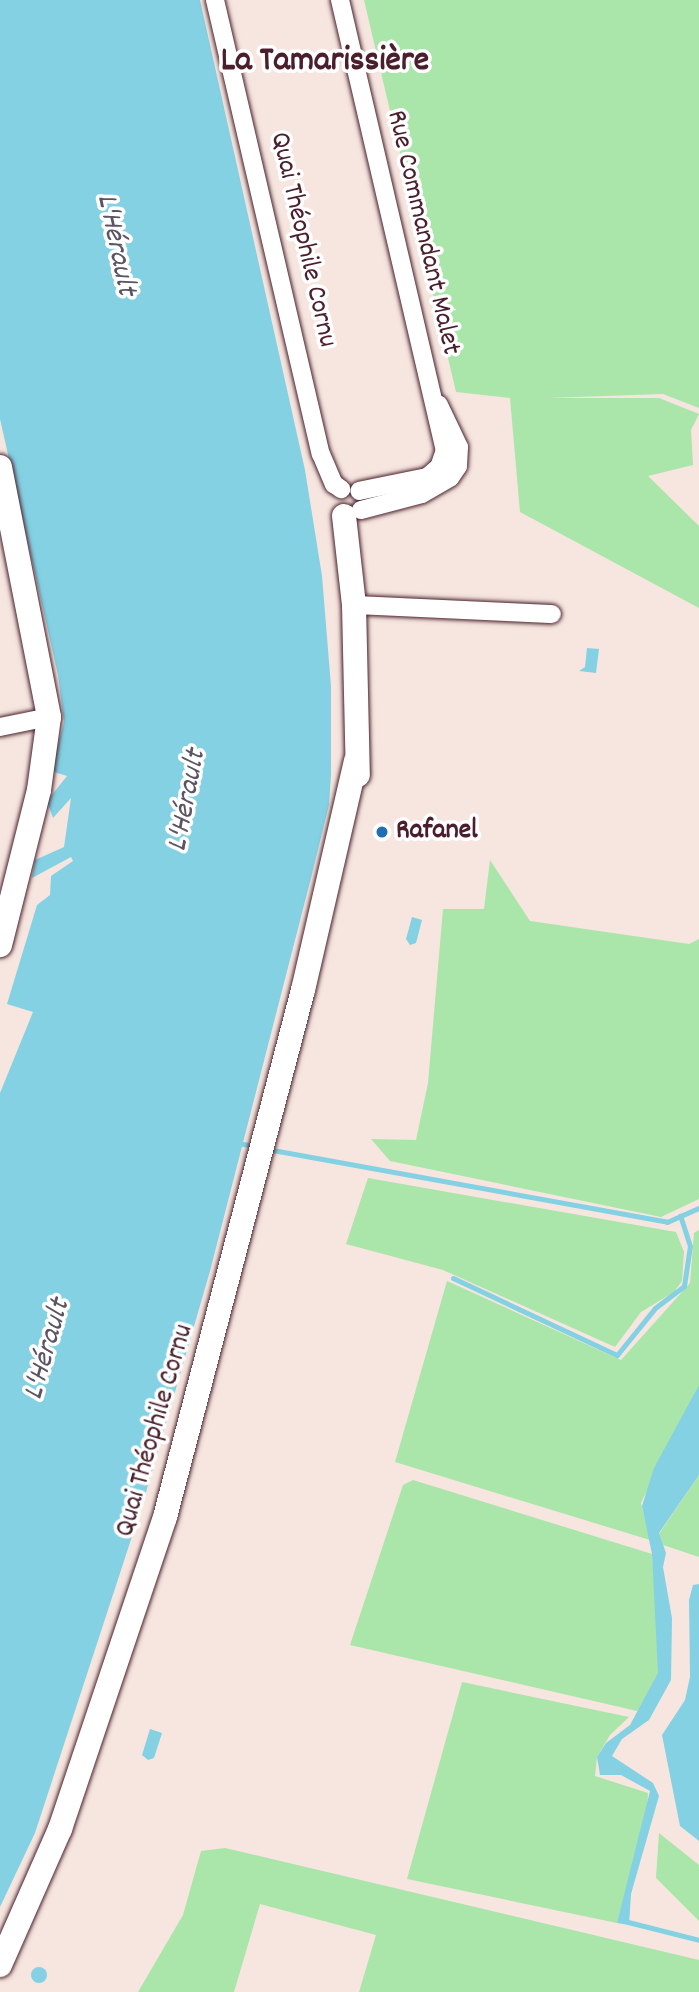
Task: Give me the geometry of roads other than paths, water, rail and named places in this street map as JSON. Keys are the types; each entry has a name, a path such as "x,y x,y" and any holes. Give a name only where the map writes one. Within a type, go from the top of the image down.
{"main road":[{"path":"0,467 49,717 39,790 0,944"},
{"name":"Quai Théophile Cornu","path":"0,1965 60,1829 147,1574 259,1165 326,898 352,841 360,782 356,761 353,513"}],"street":[{"name":"Quai Théophile Cornu","path":"215,0 321,454 350,490"},
{"name":"Rue Commandant Malet","path":"340,0 445,450 439,467 419,480 350,490"},
{"name":"Rue Commandant Malet","path":"353,513 422,494 450,478 458,466 459,446 434,396"},
{"path":"350,490 353,513 334,506 350,490"},
{"path":"354,606 552,614"},
{"path":"0,727 49,717"}],"water":[{"name":"L'Hérault","path":"0,0 200,0 305,470 322,576 331,686 331,775 329,805 210,1271 142,1506 35,1833 0,1907 0,1093 33,1012 7,1004 37,905 50,895 51,876 73,861 71,857 32,878 35,860 64,847 71,798 53,818 47,801 67,776 51,771 64,722 58,675 0,419"},
{"path":"587,648 599,649 596,673 579,671 585,667"},
{"path":"412,917 422,920 416,943 410,945 406,939"},
{"path":"699,1385 699,1475 659,1533 666,1553 663,1567 672,1618 671,1680 649,1720 622,1739 612,1756 653,1783 659,1796 631,1894 629,1925 617,1923 650,1791 621,1775 600,1775 597,1757 606,1743 630,1725 658,1673 652,1554 642,1506 654,1468"},
{"path":"699,1584 699,1841 680,1826 662,1735 685,1700 690,1677 689,1600 693,1585"},
{"path":"150,1729 162,1733 154,1758 148,1760 142,1755"},
{"path":"39,1967 45,1969 45,1981 39,1983 33,1981 31,1975 33,1969"}],"waterway":[{"path":"243,1144 254,1146"},
{"path":"267,1149 667,1222 699,1208"},
{"path":"453,1278 617,1355 655,1308 684,1286 690,1246 680,1216"},
{"path":"628,1922 699,1940"}],"place":[{"name":"Rafanel","path":"382,832"}],"district":[{"name":"La Tamarissière","path":"325,62"}]}
